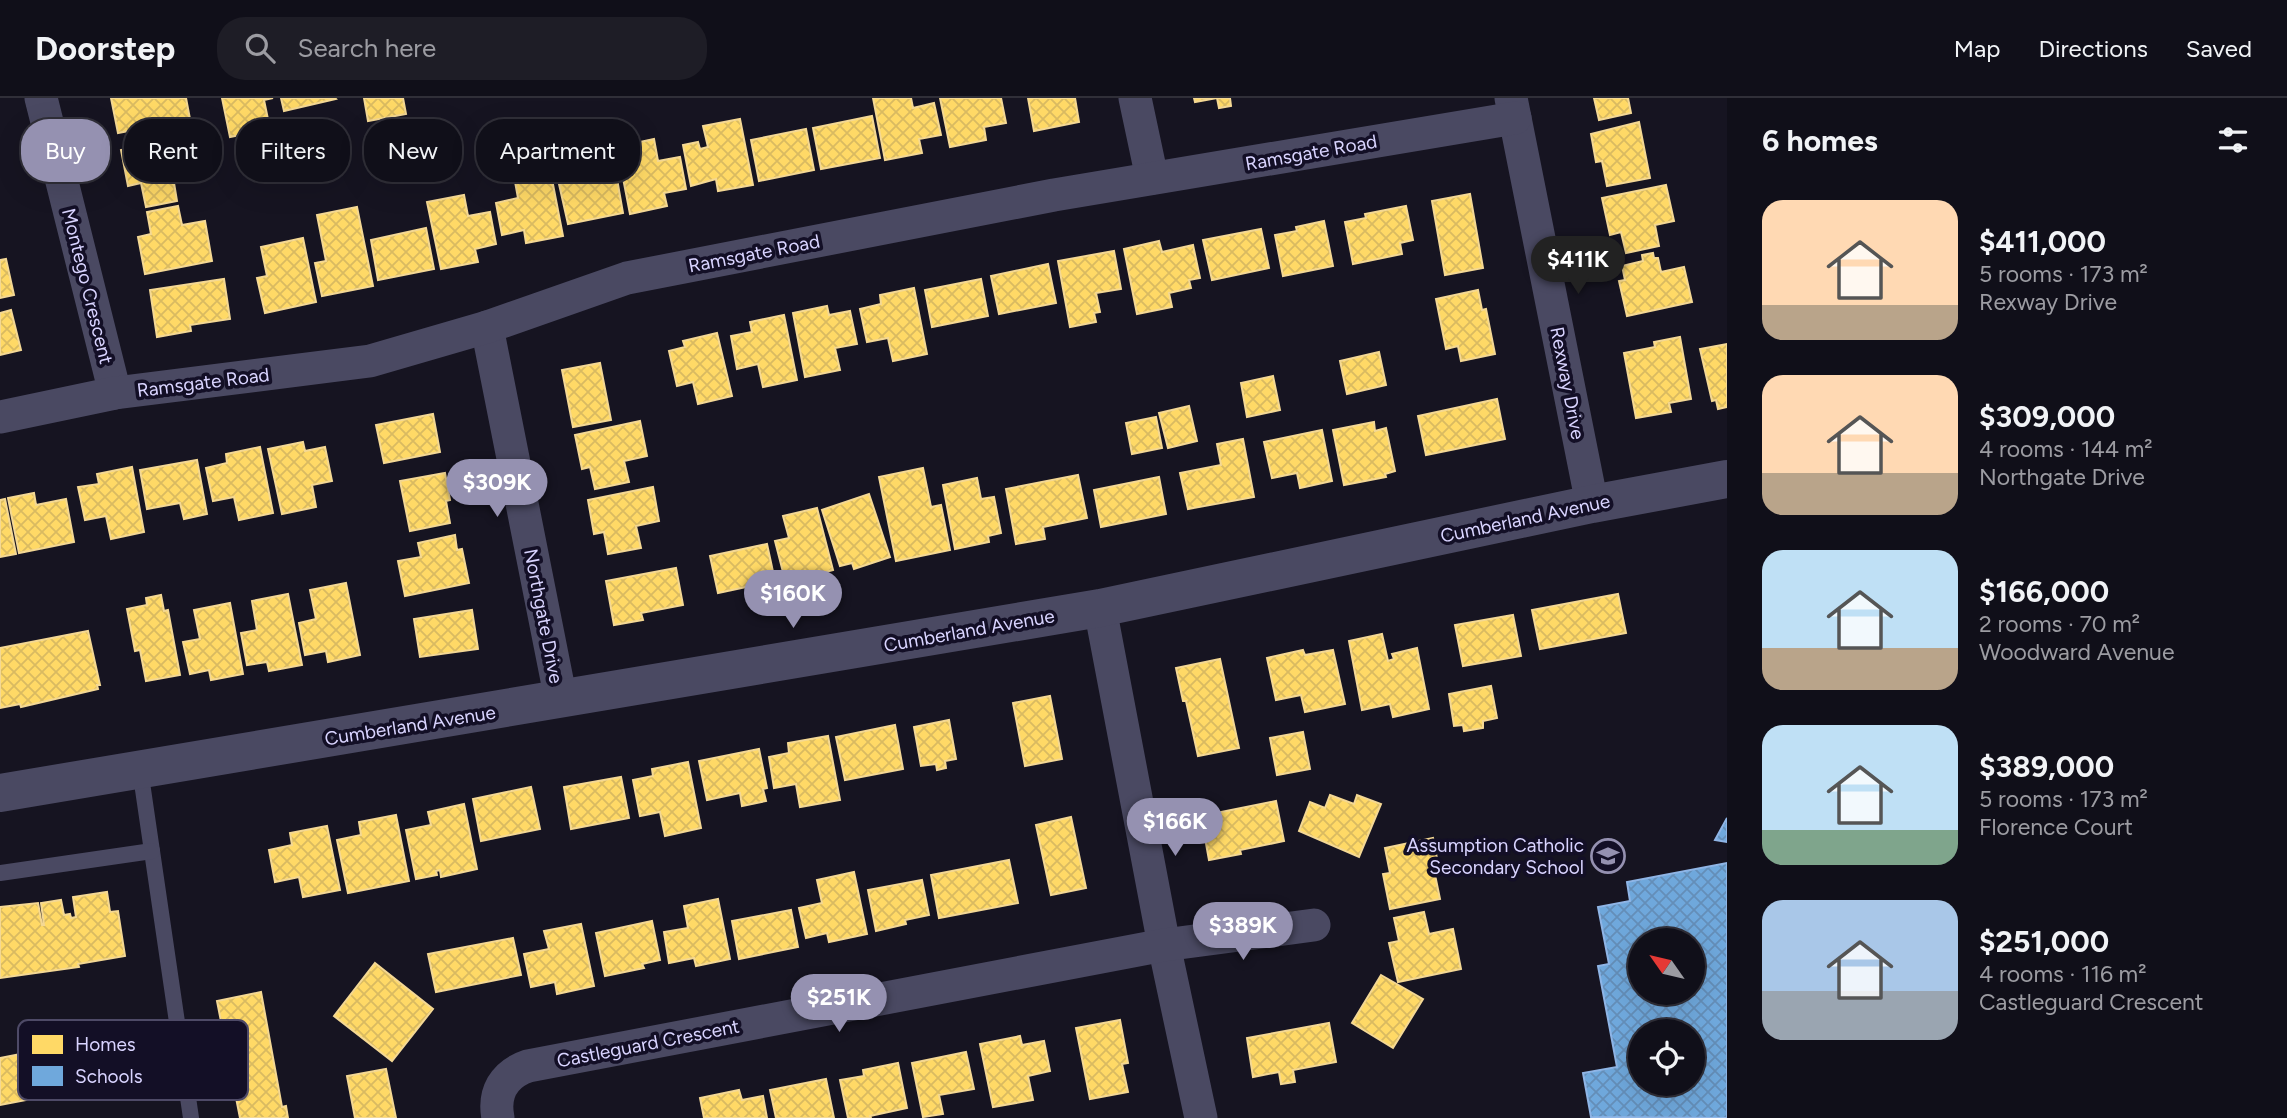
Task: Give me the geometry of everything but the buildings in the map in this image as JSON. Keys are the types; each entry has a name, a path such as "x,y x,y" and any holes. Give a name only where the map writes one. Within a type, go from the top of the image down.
{"street":[{"name":"Montego Crescent","path":"41,98 115,393"},
{"path":"1135,98 1152,178"},
{"name":"Ramsgate Road","path":"0,417 115,393 370,361 487,327 626,278 1513,108"},
{"name":"Rexway Drive","path":"1513,108 1592,504"},
{"name":"Northgate Drive","path":"487,327 561,700"},
{"name":"Cumberland Avenue","path":"0,793 1100,608 1592,504 1727,479"},
{"path":"1100,608 1164,945 1201,1118"},
{"path":"1164,945 1314,925"},
{"name":"Castleguard Crescent","path":"498,1118 495,1104 499,1088 516,1070 528,1066 1164,945"}],"lane":[{"path":"140,769 177,1020"},
{"path":"0,873 152,851"},
{"path":"188,1100 191,1118"}],"place":[{"name":"Assumption Catholic Secondary School","path":"1608,856"}]}
